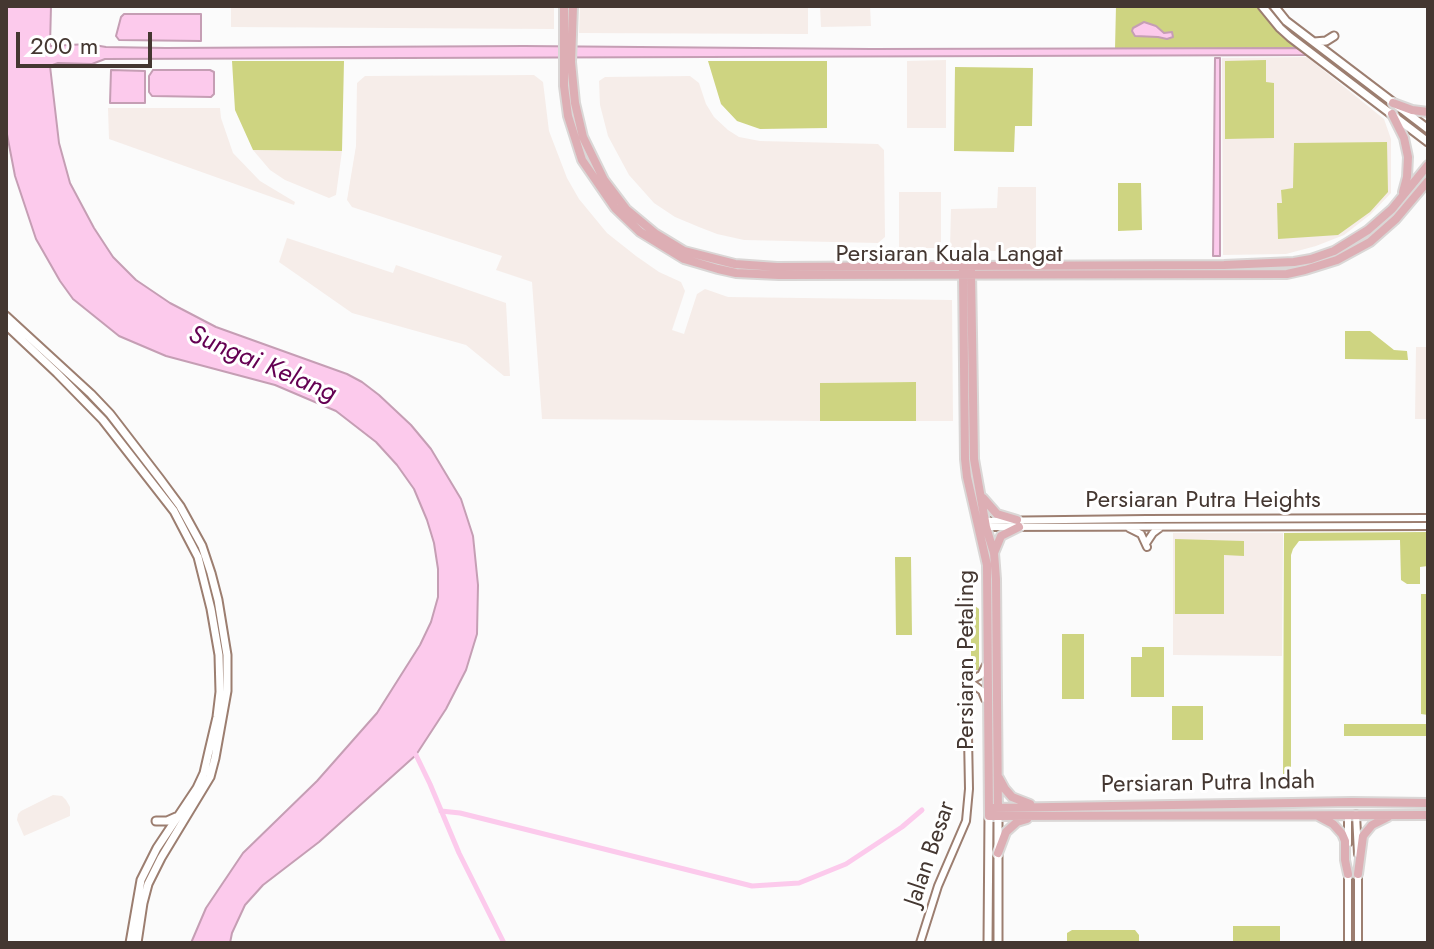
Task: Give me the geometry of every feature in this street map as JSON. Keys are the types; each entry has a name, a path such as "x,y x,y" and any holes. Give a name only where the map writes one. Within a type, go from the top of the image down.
{"main road":[{"path":"564,6 568,43"},
{"path":"568,43 573,6"},
{"path":"1262,6 1280,28 1428,142"},
{"path":"1274,6 1286,21 1312,42 1428,129"},
{"path":"1312,42 1334,37 1336,59"},
{"name":"Persiaran Kuala Langat","path":"568,43 568,116 582,160 615,208 640,232 684,259 718,269 755,274 821,270 1280,264 1324,260"},
{"path":"1393,103 1428,112"},
{"path":"1392,114 1404,138 1408,157 1405,187 1399,200"},
{"name":"Persiaran Kuala Langat","path":"821,270 945,274 967,270 993,274 1287,274 1324,260 1368,230 1392,209 1428,165"},
{"path":"1349,261 1358,249 1396,219 1428,181"},
{"path":"1349,261 1352,240"},
{"path":"1131,265 1141,262 1146,256 1153,265 1158,265"},
{"path":"1324,260 1349,261"},
{"name":"Persiaran Petaling","path":"967,270 972,294 974,459 987,565 987,708 993,812"},
{"name":"Persiaran Petaling","path":"967,270 963,304 965,459 982,524 994,553 996,579 998,773 993,812"},
{"path":"945,274 956,283 963,304"},
{"path":"972,294 979,281 993,274"},
{"path":"6,316 77,381 103,420 174,511 198,557 224,667 225,710 210,777 153,872 143,903 137,943"},
{"path":"6,325 88,397"},
{"path":"979,490 997,514 1018,524 1001,536 994,553"},
{"path":"130,943 141,880 204,773 224,667"},
{"path":"998,773 1012,797 1039,811"},
{"path":"1308,803 1343,805 1352,813 1361,806 1389,802"},
{"name":"Persiaran Putra Indah","path":"993,812 1308,803 1428,803"},
{"path":"1264,816 1241,811 1244,807 1265,804"},
{"path":"1212,816 1233,811 1215,805"},
{"path":"998,853 1011,827 1039,811"},
{"name":"Persiaran Putra Indah","path":"1039,811 1212,816 1428,815"},
{"path":"993,812 998,853 998,943"},
{"path":"988,943 993,812"},
{"path":"162,840 162,830 156,821 171,821 182,813"},
{"path":"1316,815 1333,824 1342,834 1345,860 1353,874"},
{"path":"1353,874 1361,842 1372,825 1386,817 1404,815"}],"street":[{"name":"Persiaran Putra Heights","path":"982,524 1428,518"},
{"name":"Persiaran Putra Heights","path":"1018,524 1426,527"},
{"path":"1126,527 1141,534 1147,544 1158,528 1165,526"},
{"path":"987,662 981,675 970,682 984,695 987,708"},
{"name":"Jalan Besar","path":"920,943 938,886 967,816 966,691 967,682 970,682"},
{"path":"1352,813 1358,943"},
{"path":"1348,943 1353,874"}],"shaded area":[{"path":"231,6 554,6 554,29 231,27"},
{"path":"580,6 808,6 808,34 579,33"},
{"path":"820,6 870,6 871,26 821,27"},
{"path":"1307,57 1384,119 1391,139 1391,193 1344,235 1316,246 1286,254 1223,255 1222,58"},
{"path":"946,60 946,128 907,128 907,61"},
{"path":"534,75 543,82 549,131 567,178 579,199 607,233 659,272 681,282 685,291 672,330 684,334 697,294 705,289 728,297 952,300 953,421 916,421 915,382 820,383 820,421 542,419 532,282 496,270 502,256 352,207 347,200 356,146 357,83 365,76"},
{"path":"690,76 699,83 714,117 739,137 760,141 878,144 884,150 885,237 878,243 744,240 699,227 675,217 654,203 629,175 608,136 600,105 599,81 605,77"},
{"path":"108,108 220,108 233,153 260,181 295,202 294,205 109,139"},
{"path":"253,150 342,151 336,195 329,198 285,180 270,170"},
{"path":"998,187 1036,187 1036,251 950,249 951,209 997,208"},
{"path":"899,192 941,192 941,248 899,248"},
{"path":"287,238 393,273 396,265 506,303 510,376 504,376 466,345 352,313 279,262"},
{"path":"1416,347 1428,347 1428,419 1415,419"},
{"path":"1173,533 1283,533 1282,656 1173,655"},
{"path":"53,795 66,800 70,816 24,836 17,820 18,814"}],"green space":[{"path":"1116,6 1257,6 1278,31 1299,48 1115,49"},
{"path":"1266,60 1266,82 1274,83 1274,138 1225,139 1225,61"},
{"path":"232,61 344,61 342,151 253,150 235,110"},
{"path":"708,61 827,61 827,128 760,129 737,121 721,104"},
{"path":"955,67 1033,68 1032,126 1015,126 1014,152 954,151"},
{"path":"1387,142 1388,192 1370,212 1338,235 1278,239 1277,203 1282,203 1281,190 1293,188 1294,143"},
{"path":"1118,183 1141,183 1142,230 1118,231"},
{"path":"1345,331 1370,331 1394,350 1407,351 1408,360 1345,359"},
{"path":"916,382 916,421 820,421 820,383"},
{"path":"1428,532 1428,566 1420,567 1420,584 1407,584 1401,580 1400,540 1299,541 1293,549 1291,780 1283,780 1284,533"},
{"path":"1175,539 1244,541 1244,556 1224,555 1224,614 1175,614"},
{"path":"895,557 911,557 912,635 896,635"},
{"path":"1421,594 1428,594 1428,715 1421,714"},
{"path":"971,603 979,609 979,670 971,670"},
{"path":"1062,634 1084,634 1084,699 1062,699"},
{"path":"1142,647 1164,647 1164,697 1131,697 1131,657 1142,657"},
{"path":"1172,706 1203,706 1203,740 1172,740"},
{"path":"1344,724 1428,724 1428,736 1344,736"},
{"path":"1233,926 1280,926 1280,943 1233,943"},
{"path":"1072,930 1135,930 1139,943 1067,943 1067,933"}],"water":[{"name":"Sungai Kelang","path":"6,6 51,6 50,46 1299,48 1309,55 105,59 92,64 58,63 50,66 59,143 70,183 113,257 136,280 170,303 216,327 347,374 379,395 431,449 461,499 473,536 478,585 477,634 466,670 446,709 416,755 319,842 263,885 245,905 230,943 191,943 206,908 243,853 317,781 377,713 420,645 438,597 434,543 414,489 397,465 376,442 336,411 275,385 166,356 119,336 73,299 36,239 15,176 6,129"},
{"path":"124,14 201,14 201,41 119,40 116,36"},
{"path":"1144,22 1164,33 1172,32 1173,37 1135,36 1133,28"},
{"path":"1215,58 1220,58 1220,256 1213,256"},
{"path":"111,70 145,71 145,103 110,103"},
{"path":"153,70 210,70 214,72 214,94 211,97 152,96 149,76"}],"waterway":[{"path":"411,750 504,943"},
{"path":"441,811 460,813 752,886 799,883 846,864 922,810"}]}
